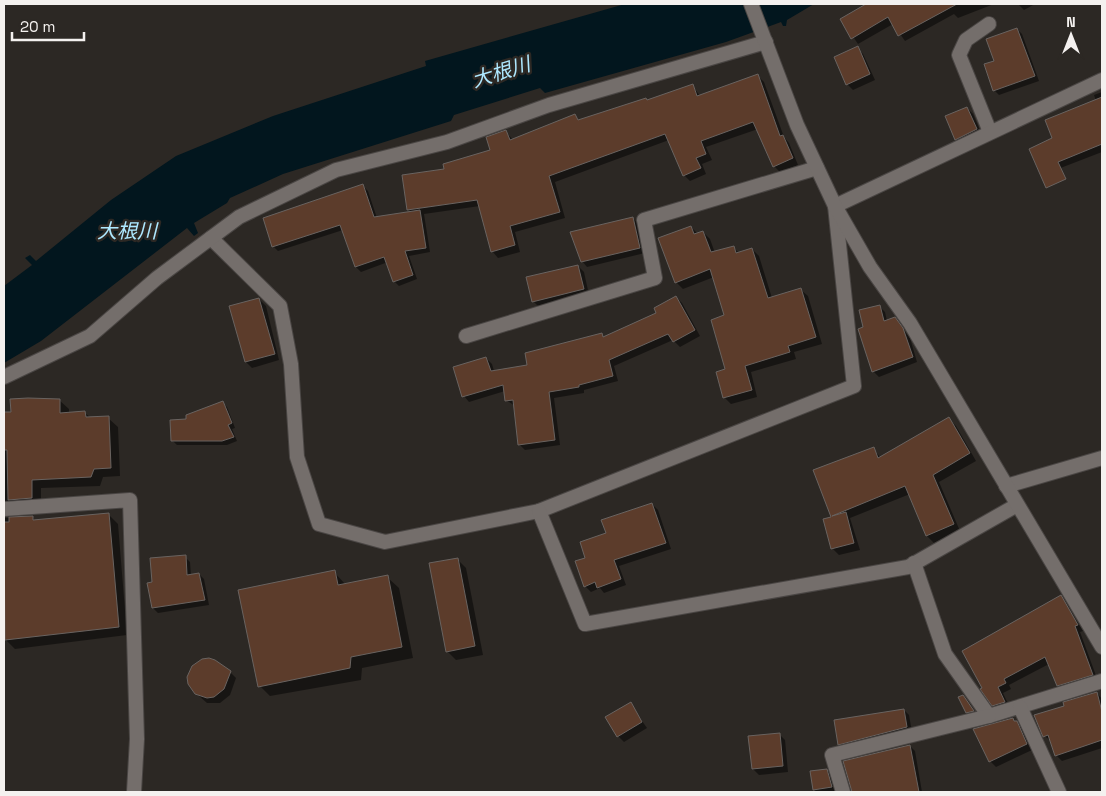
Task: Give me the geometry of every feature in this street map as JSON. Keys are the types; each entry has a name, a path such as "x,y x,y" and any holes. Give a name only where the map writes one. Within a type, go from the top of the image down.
{"street":[{"path":"751,4 797,125 835,206 870,267 910,323 1102,647"},
{"path":"989,24 966,40 959,55 990,132"},
{"path":"4,377 90,336 157,278 239,217 336,170 447,142 550,105 766,42"},
{"path":"835,206 1102,80"},
{"path":"466,336 655,278 644,220 817,168"},
{"path":"211,238 280,306 291,364 297,457 319,524 385,542 539,511 854,386 835,206"},
{"path":"1006,486 1102,458"},
{"path":"4,509 130,500 137,739 134,792"},
{"path":"539,511 585,624 908,567 1017,505"},
{"path":"914,564 945,654 989,716"},
{"path":"842,792 832,755 989,716 1102,681"},
{"path":"1020,707 1059,792"}],"water":[{"name":"大根川","path":"625,4 814,4 787,20 786,26 783,26 781,22 726,42 545,93 540,88 454,115 451,121 283,174 230,198 227,203 194,223 198,233 194,236 187,228 41,341 4,363 4,286 32,265 25,258 30,255 36,261 111,200 176,156 273,116 426,66 425,61"}],"building":[{"path":"866,4 957,4 898,36 888,17 851,39 840,19"},
{"path":"1017,28 1035,76 993,91 984,64 994,61 986,39"},
{"path":"858,46 870,74 846,85 834,57"},
{"path":"758,74 780,136 783,135 793,158 773,167 753,122 701,141 706,154 696,158 701,168 683,176 665,134 549,176 560,212 510,226 515,245 491,252 477,200 407,210 402,175 444,169 443,164 490,150 486,137 506,130 510,140 575,114 578,120 646,98 647,100 693,84 697,96"},
{"path":"1102,97 1102,144 1058,162 1066,179 1046,188 1029,149 1052,138 1045,120"},
{"path":"967,107 977,129 955,140 945,116"},
{"path":"363,184 374,217 420,210 426,248 405,251 413,275 393,282 384,257 355,267 340,225 272,247 263,218"},
{"path":"633,217 640,248 581,262 570,232"},
{"path":"691,226 694,234 703,231 711,252 734,246 736,253 752,248 768,298 801,288 816,337 788,346 790,352 745,366 752,390 723,398 716,372 725,369 711,320 724,315 710,269 675,283 658,238"},
{"path":"578,265 584,289 532,302 526,277"},
{"path":"676,296 695,330 673,342 668,334 609,360 613,376 579,385 579,387 549,392 555,440 518,445 513,400 505,401 503,385 462,397 453,367 486,357 491,371 527,365 525,353 602,333 603,337 656,313 654,308"},
{"path":"259,298 275,354 245,362 229,306"},
{"path":"880,305 884,321 895,317 903,328 913,357 872,372 858,329 863,327 859,310"},
{"path":"10,399 60,399 60,413 85,411 86,417 109,416 111,468 94,469 91,477 32,480 32,498 8,500 7,450 4,450 4,412 11,412"},
{"path":"223,401 232,423 228,425 234,437 222,441 171,441 170,420 186,419 186,415"},
{"path":"949,417 970,453 933,475 954,524 926,536 905,486 832,516 846,512 854,543 831,549 823,519 831,517 813,470 874,447 878,458"},
{"path":"652,503 666,543 614,560 621,579 597,588 595,582 584,587 575,561 585,558 580,542 606,533 601,520"},
{"path":"109,513 119,627 5,640 4,522 9,522 9,517 33,516 33,520"},
{"path":"186,555 187,575 199,573 205,600 152,608 147,583 152,582 150,558"},
{"path":"458,558 475,646 446,652 429,563"},
{"path":"335,570 338,585 388,575 402,647 351,657 350,668 258,687 238,590"},
{"path":"1061,595 1078,625 1075,626 1093,675 1057,686 1045,657 1004,679 1006,683 998,687 1005,702 992,706 980,689 982,688 962,651"},
{"path":"209,658 231,671 224,689 214,697 207,698 195,694 188,684 187,677 192,666 202,659"},
{"path":"1097,692 1102,712 1102,740 1055,756 1048,735 1043,737 1034,715 1064,706 1063,702"},
{"path":"963,695 974,711 966,713 958,697"},
{"path":"631,702 642,722 617,737 605,717"},
{"path":"904,709 907,727 838,745 834,720"},
{"path":"1013,718 1014,721 1017,721 1027,744 989,762 973,729"},
{"path":"780,733 783,766 752,769 748,736"},
{"path":"910,745 919,792 852,792 843,761"},
{"path":"827,769 832,787 813,790 810,771"}]}
